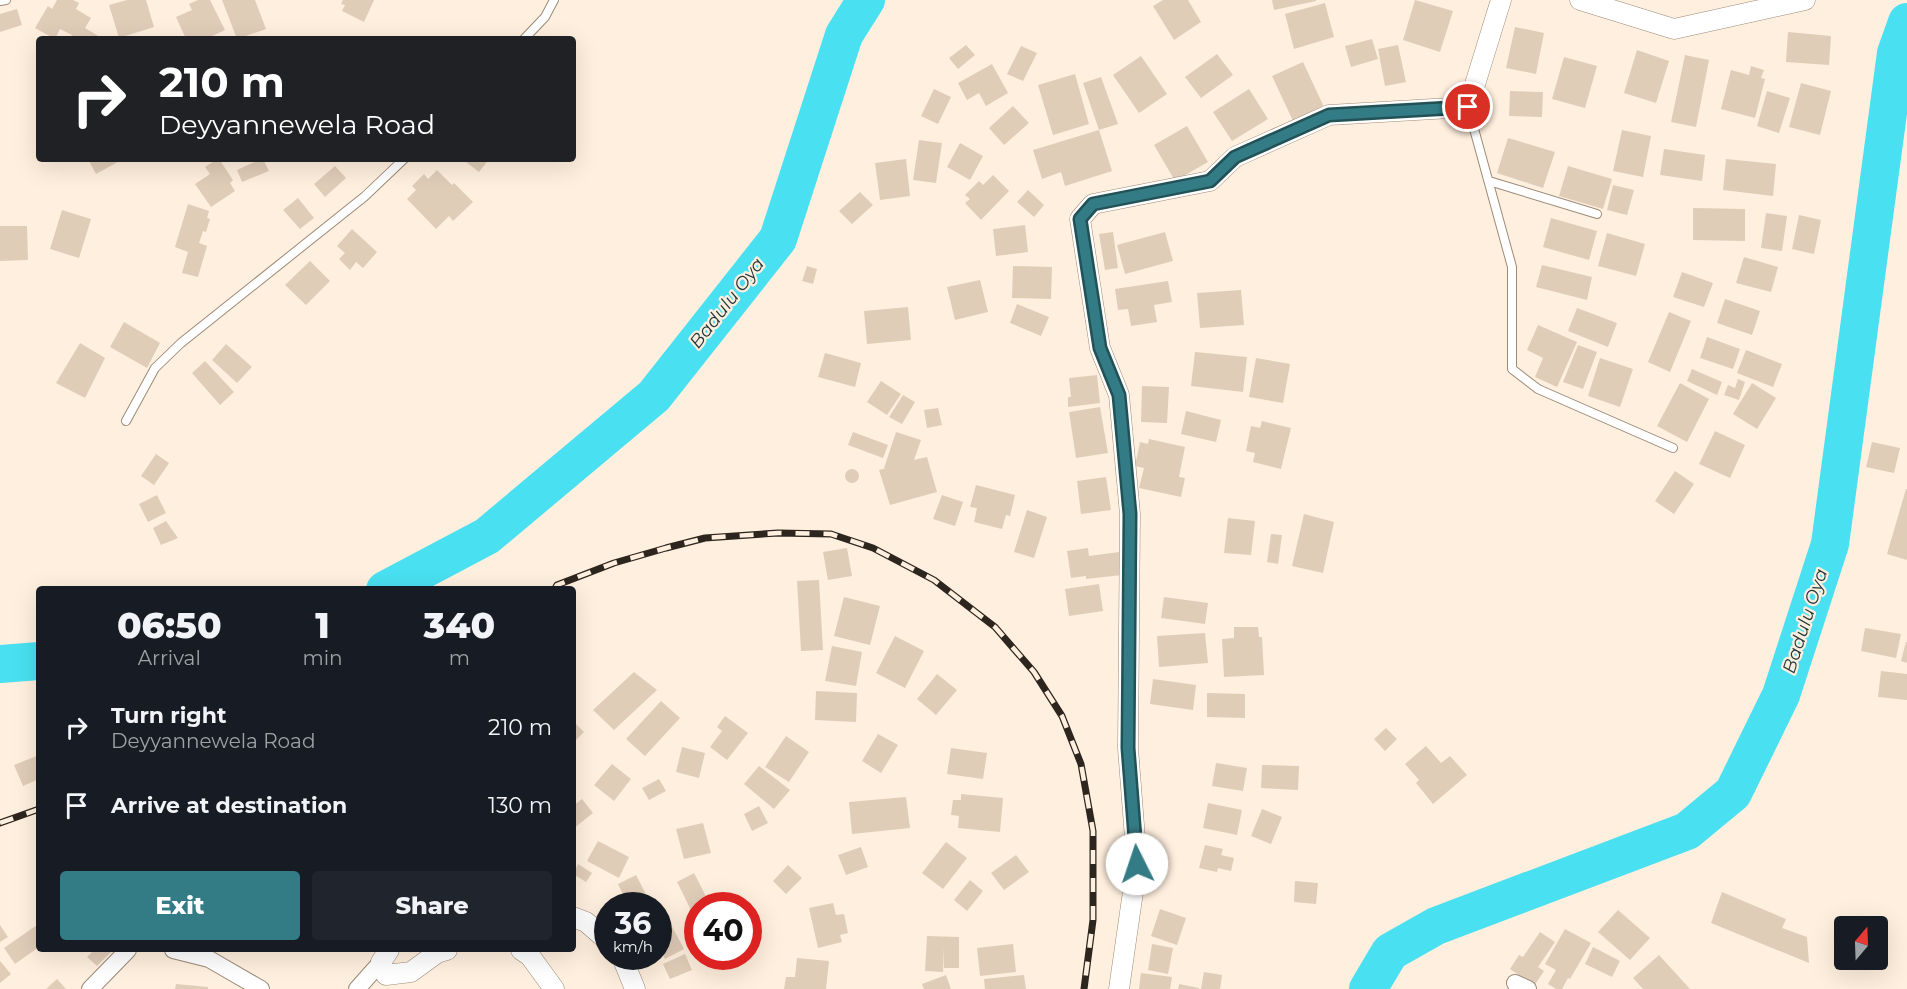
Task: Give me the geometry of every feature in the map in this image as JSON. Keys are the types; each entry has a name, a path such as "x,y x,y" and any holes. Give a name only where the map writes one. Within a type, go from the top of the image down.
{"street":[{"path":"1119,989 1137,864 1128,748 1130,514 1119,395 1100,348 1080,219 1093,204 1210,181 1235,157 1329,115 1468,107 1501,0"},
{"path":"1580,0 1674,29 1805,0"},
{"path":"576,918 594,929"},
{"path":"90,989 126,952"},
{"path":"181,952 209,959 261,989"},
{"path":"385,956 386,975 411,972 440,952"},
{"path":"524,952 530,956 554,989"},
{"path":"357,989 385,956"},
{"path":"627,970 635,989"}],"lane":[{"path":"0,1 6,0"},
{"path":"527,36 545,17 554,0"},
{"path":"1468,107 1512,267 1512,369 1538,389 1673,448"},
{"path":"126,421 155,368 181,343 364,197 401,162"},
{"path":"1489,181 1597,214"}],"building":[{"path":"57,0 73,0 79,3 76,9 91,18 85,28 98,36 72,36 60,29 56,36 50,36 35,28 48,6 52,9"},
{"path":"127,0 146,0 154,27 118,36 109,5"},
{"path":"198,0 210,0 225,30 212,36 185,36 176,17 192,10 189,4"},
{"path":"222,0 255,0 266,29 246,36 236,36"},
{"path":"343,0 374,0 364,22 342,11 345,5 341,4"},
{"path":"1163,0 1188,0 1201,22 1174,40 1153,6"},
{"path":"1272,0 1316,0 1316,1 1274,10"},
{"path":"1415,0 1453,11 1440,52 1403,40"},
{"path":"1325,3 1334,37 1294,49 1285,14"},
{"path":"17,9 22,25 0,32 0,14"},
{"path":"1515,27 1544,33 1536,74 1506,68"},
{"path":"1788,32 1831,36 1829,65 1786,62"},
{"path":"1372,39 1378,59 1351,67 1345,46"},
{"path":"966,45 975,55 958,69 949,58"},
{"path":"1398,45 1406,82 1385,86 1378,49"},
{"path":"1021,46 1037,53 1023,81 1007,74"},
{"path":"1637,50 1669,61 1656,103 1624,93"},
{"path":"1217,54 1233,75 1201,98 1185,77"},
{"path":"1685,55 1709,60 1696,127 1671,122"},
{"path":"1141,56 1167,94 1139,113 1113,75"},
{"path":"1564,57 1597,66 1585,108 1552,99"},
{"path":"1303,62 1324,107 1293,121 1272,76"},
{"path":"992,64 1008,93 986,106 979,93 967,100 958,83"},
{"path":"1751,66 1764,70 1761,78 1765,79 1755,118 1721,109 1731,70 1749,75"},
{"path":"1075,74 1089,124 1053,135 1038,85"},
{"path":"1101,77 1118,124 1099,130 1083,83"},
{"path":"1801,83 1831,91 1820,135 1789,127"},
{"path":"934,89 951,97 938,124 921,116"},
{"path":"1249,89 1268,119 1232,141 1213,112"},
{"path":"1510,91 1543,92 1542,117 1509,116"},
{"path":"1767,91 1790,98 1779,133 1757,126"},
{"path":"1013,106 1029,123 1004,145 989,128"},
{"path":"1187,126 1208,162 1175,181 1154,145"},
{"path":"1099,130 1112,171 1065,186 1061,172 1042,179 1033,150"},
{"path":"1622,130 1651,136 1643,177 1613,171"},
{"path":"1508,138 1555,152 1543,188 1497,173"},
{"path":"919,140 942,143 936,183 913,180"},
{"path":"960,143 983,156 970,180 947,167"},
{"path":"1664,149 1705,155 1702,181 1660,175"},
{"path":"906,159 910,196 880,200 875,163"},
{"path":"1726,159 1776,164 1773,196 1723,190"},
{"path":"90,162 118,162 96,174"},
{"path":"212,162 221,162 233,180 230,183 235,191 211,207 195,184 210,174 205,167"},
{"path":"254,162 264,162 269,171 242,182 237,170"},
{"path":"466,162 487,162 479,172"},
{"path":"335,166 346,178 325,197 314,184"},
{"path":"1568,166 1612,179 1603,209 1559,196"},
{"path":"437,170 473,202 453,221 449,216 436,229 407,199 416,190 412,186 424,174 428,179"},
{"path":"993,175 1009,191 981,220 965,203 970,199 965,195 979,181 983,185"},
{"path":"1613,185 1634,190 1627,215 1607,210"},
{"path":"1028,190 1044,205 1034,217 1017,202"},
{"path":"860,192 873,205 852,224 839,211"},
{"path":"298,198 314,218 300,229 283,210"},
{"path":"188,204 209,211 207,218 210,219 206,232 203,231 199,243 207,246 198,277 182,273 188,252 175,247"},
{"path":"1693,208 1745,209 1745,241 1693,240"},
{"path":"62,210 91,219 79,258 50,249"},
{"path":"1766,213 1787,216 1782,251 1761,248"},
{"path":"1799,215 1821,220 1814,254 1792,249"},
{"path":"1551,218 1597,231 1589,260 1543,247"},
{"path":"1025,225 1028,252 996,256 993,229"},
{"path":"0,226 27,226 28,260 0,261"},
{"path":"352,229 377,252 363,268 356,262 350,270 339,259 345,253 337,246"},
{"path":"1113,232 1118,268 1105,270 1099,234"},
{"path":"1165,232 1173,261 1125,274 1117,245"},
{"path":"1607,233 1645,244 1636,276 1598,266"},
{"path":"1744,257 1778,267 1771,292 1736,283"},
{"path":"310,261 330,281 306,305 285,285"},
{"path":"1542,265 1592,277 1587,300 1536,287"},
{"path":"807,266 817,269 813,284 802,281"},
{"path":"1013,266 1052,267 1051,299 1012,298"},
{"path":"1682,272 1713,283 1704,307 1673,297"},
{"path":"980,280 988,312 955,320 947,287"},
{"path":"1168,281 1172,302 1154,305 1157,322 1131,326 1128,309 1118,310 1115,289"},
{"path":"1241,290 1244,325 1200,328 1197,293"},
{"path":"1725,299 1760,311 1752,335 1717,323"},
{"path":"1017,304 1049,317 1041,336 1010,323"},
{"path":"908,307 911,340 867,344 864,311"},
{"path":"1577,308 1617,323 1608,347 1568,331"},
{"path":"1669,312 1691,321 1670,372 1648,362"},
{"path":"124,322 160,343 147,368 110,347"},
{"path":"1538,325 1577,342 1557,387 1535,377 1543,358 1527,350"},
{"path":"1707,337 1740,349 1733,369 1700,358"},
{"path":"80,343 105,358 85,398 56,383"},
{"path":"226,344 252,367 237,383 212,360"},
{"path":"1578,345 1597,352 1583,389 1563,382"},
{"path":"1746,350 1782,364 1773,387 1737,373"},
{"path":"1195,352 1247,357 1243,392 1191,386"},
{"path":"825,353 861,363 855,387 818,377"},
{"path":"1256,358 1290,364 1283,403 1249,397"},
{"path":"1600,358 1633,369 1620,407 1588,396"},
{"path":"205,361 234,392 220,405 192,373"},
{"path":"1692,369 1722,382 1717,395 1687,381"},
{"path":"1097,375 1100,403 1068,407 1068,397 1071,397 1069,378"},
{"path":"1738,379 1745,382 1739,400 1724,395 1728,385 1735,388"},
{"path":"881,381 901,394 887,415 867,402"},
{"path":"1680,383 1709,399 1687,442 1657,426"},
{"path":"1752,383 1776,398 1757,429 1733,414"},
{"path":"1142,386 1169,387 1167,423 1141,422"},
{"path":"903,395 915,402 902,424 889,417"},
{"path":"1100,407 1108,453 1076,458 1069,412"},
{"path":"938,408 942,425 927,428 924,410"},
{"path":"1186,411 1221,420 1216,442 1181,434"},
{"path":"1262,421 1291,428 1281,469 1253,462 1255,453 1246,451 1251,426 1260,428"},
{"path":"1715,431 1745,445 1730,478 1699,464"},
{"path":"853,432 888,445 883,458 848,445"},
{"path":"896,432 921,440 914,460 927,457 937,492 890,505 879,470 886,468 884,468"},
{"path":"1149,439 1185,447 1179,477 1185,478 1181,497 1139,488 1144,468 1135,466 1140,442 1148,444"},
{"path":"1872,442 1900,448 1894,473 1866,467"},
{"path":"156,454 169,463 154,485 141,476"},
{"path":"849,469 855,469 859,476 855,483 849,483 845,479 845,473"},
{"path":"1675,471 1694,484 1674,514 1655,501"},
{"path":"1106,477 1111,510 1081,514 1077,481"},
{"path":"976,485 1015,495 1010,516 1006,515 1002,529 974,522 977,508 970,507"},
{"path":"1907,489 1907,560 1887,554"},
{"path":"157,495 166,513 148,522 139,504"},
{"path":"942,495 963,502 955,526 933,519"},
{"path":"1027,510 1047,517 1034,558 1014,552"},
{"path":"1304,514 1334,522 1323,573 1292,566"},
{"path":"1228,518 1255,521 1251,555 1224,553"},
{"path":"166,521 178,538 161,545 153,528"},
{"path":"1271,534 1282,535 1278,564 1267,562"},
{"path":"847,548 852,576 828,580 823,552"},
{"path":"1088,548 1089,556 1119,552 1122,575 1086,579 1086,576 1071,578 1067,551"},
{"path":"819,580 823,650 801,651 797,581"},
{"path":"1099,584 1103,611 1069,616 1065,589"},
{"path":"844,597 880,606 870,645 834,636"},
{"path":"1164,597 1208,603 1205,624 1161,618"},
{"path":"1234,627 1258,627 1259,637 1262,637 1264,675 1224,677 1222,639 1234,638"},
{"path":"1865,628 1901,634 1896,658 1861,651"},
{"path":"1205,633 1208,663 1159,667 1157,636"},
{"path":"895,636 924,651 905,688 876,673"},
{"path":"1907,642 1907,663 1901,661"},
{"path":"832,646 862,652 856,686 825,681"},
{"path":"1881,671 1907,674 1907,700 1878,697"},
{"path":"634,672 657,690 614,730 593,710"},
{"path":"937,674 957,690 936,715 917,699"},
{"path":"1153,679 1196,685 1193,710 1150,704"},
{"path":"816,691 857,693 856,722 815,720"},
{"path":"1207,693 1245,694 1245,718 1207,717"},
{"path":"661,701 680,718 645,756 626,739"},
{"path":"725,716 748,733 727,760 710,747 722,731 717,727"},
{"path":"576,724 584,732 576,740"},
{"path":"1386,728 1397,739 1385,751 1374,739"},
{"path":"878,734 898,745 881,773 862,761"},
{"path":"786,736 809,752 789,782 765,767"},
{"path":"1426,746 1441,763 1450,756 1467,775 1433,804 1416,783 1419,780 1405,764"},
{"path":"682,747 705,753 699,778 676,772"},
{"path":"951,748 987,753 983,779 947,774"},
{"path":"36,756 36,780 23,786 14,765"},
{"path":"1216,763 1247,768 1243,791 1212,786"},
{"path":"612,764 631,779 614,801 594,785"},
{"path":"1262,765 1299,766 1298,790 1261,788"},
{"path":"759,766 790,790 774,809 744,784"},
{"path":"659,779 666,791 649,800 642,788"},
{"path":"961,794 1003,798 1000,832 958,828 959,816 951,815 953,800 961,800"},
{"path":"906,797 910,828 852,834 849,802"},
{"path":"582,799 593,813 576,827 576,804"},
{"path":"1208,803 1242,810 1237,835 1203,828"},
{"path":"759,806 768,823 752,831 744,814"},
{"path":"1262,809 1282,817 1271,844 1251,836"},
{"path":"703,823 711,853 684,859 676,829"},
{"path":"598,841 629,857 619,878 587,861"},
{"path":"946,842 967,858 943,889 922,873"},
{"path":"1205,845 1223,849 1221,855 1234,858 1231,871 1218,868 1217,872 1199,868"},
{"path":"861,847 868,867 846,875 838,855"},
{"path":"1016,855 1029,872 1004,890 991,873"},
{"path":"578,864 592,873 586,882 576,876"},
{"path":"788,865 802,878 786,894 773,881"},
{"path":"694,873 704,892 684,892 684,896 677,882"},
{"path":"636,875 645,892 622,892 618,884"},
{"path":"970,880 983,891 967,911 954,900"},
{"path":"1295,881 1318,883 1316,904 1294,902"},
{"path":"1722,892 1786,919 1782,928 1807,937 1809,963 1711,923"},
{"path":"833,903 836,915 844,914 848,933 840,935 842,942 818,948 809,908"},
{"path":"1160,909 1186,918 1177,945 1151,936"},
{"path":"1618,910 1650,938 1630,960 1598,932"},
{"path":"0,925 8,937 0,942"},
{"path":"36,926 36,949 15,964 4,948"},
{"path":"672,927 684,949 672,955"},
{"path":"1565,929 1591,943 1570,979 1568,978 1562,989 1556,989 1548,984 1556,970 1545,964"},
{"path":"1540,932 1555,942 1538,967 1544,971 1534,986 1510,969 1519,955 1523,957"},
{"path":"927,936 959,937 959,968 944,968 944,947 943,972 925,971"},
{"path":"1013,944 1016,972 980,976 977,948"},
{"path":"1152,944 1173,948 1168,974 1148,970"},
{"path":"1593,947 1620,961 1612,977 1585,964"},
{"path":"92,952 111,952 97,966 87,957"},
{"path":"684,954 684,970 692,970 670,979 666,970 672,970 672,960"},
{"path":"1659,955 1690,989 1643,989 1633,978"},
{"path":"797,958 829,961 826,989 784,989 786,977 795,977"},
{"path":"0,961 11,974 0,983"},
{"path":"1204,972 1222,975 1220,989 1201,989"},
{"path":"1141,973 1172,977 1170,989 1139,989"},
{"path":"946,975 951,989 924,989 922,984"},
{"path":"1024,975 1026,989 985,989 984,979"},
{"path":"57,979 66,989 46,989"},
{"path":"176,984 208,987 208,989 175,989"},
{"path":"1179,984 1199,988 1199,989 1178,989"}],"waterway":[{"name":"Badulu Oya","path":"393,586 487,536 654,396 778,239 844,35 866,0"},
{"name":"Badulu Oya","path":"1368,989 1390,952 1436,926 1687,831 1733,793 1781,695 1830,544 1896,53 1907,22"},
{"path":"0,664 36,661"}],"railway":[{"path":"556,586 614,563 705,538 778,533 831,534 873,548 934,580 995,627 1034,672 1062,716 1081,764 1093,831 1093,920 1084,989"},
{"path":"0,823 36,810"}],"route":[{"path":"1137,864 1128,748 1130,514 1119,395 1100,348 1080,219 1093,204 1210,181 1235,157 1329,115 1468,107"}]}
